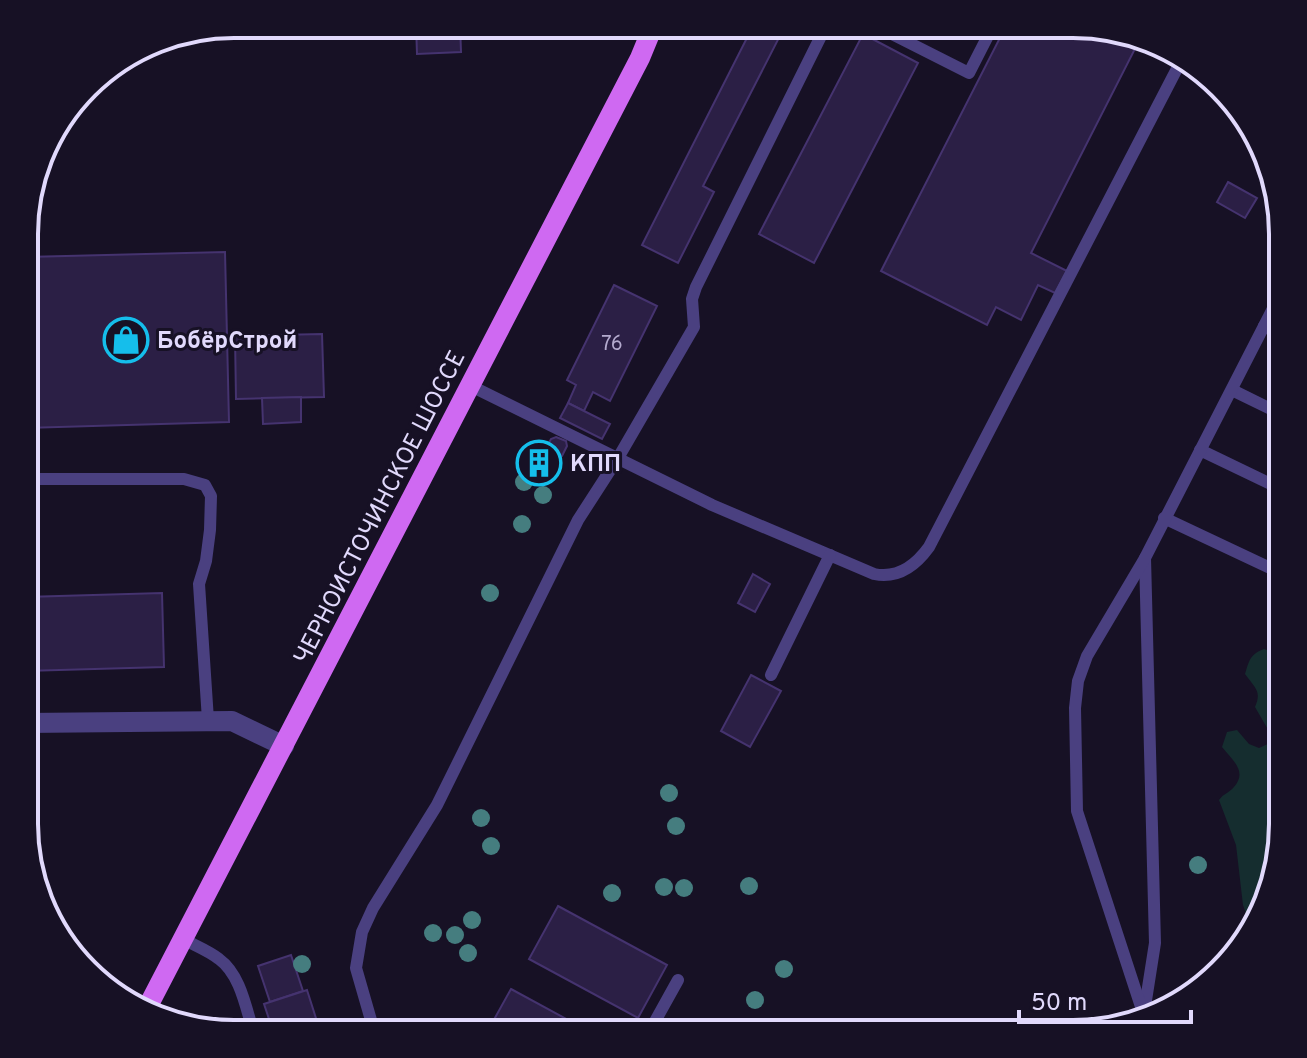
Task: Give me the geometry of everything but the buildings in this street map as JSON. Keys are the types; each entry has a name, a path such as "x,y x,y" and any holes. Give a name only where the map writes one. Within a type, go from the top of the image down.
{"main road":[{"name":"ЧЕРНОИСТОЧИНСКОЕ ШОССЕ","path":"151,1001 648,38"}],"street":[{"path":"38,723 232,721 284,746"}],"lane":[{"path":"371,1020 356,968 362,932 386,883 437,805 578,520 694,327 692,299 696,287 820,38"},
{"path":"900,38 969,73 987,38"},
{"path":"471,386 712,505 830,555 881,575 907,569 922,556 1177,68"},
{"path":"1142,1007 1077,811 1075,708 1078,681 1087,656 1145,558 1269,316"},
{"path":"1264,326 1269,329"},
{"path":"1232,390 1269,408"},
{"path":"1200,450 1269,483"},
{"path":"38,479 184,479 205,485 211,496 210,530 199,584 208,720"},
{"path":"1164,518 1269,567"},
{"path":"771,675 830,555"},
{"path":"1145,558 1155,943 1147,1005"},
{"path":"185,940 219,959 228,968 237,983 249,1020"},
{"path":"656,1020 678,980"}],"green space":[{"path":"1259,651 1269,651 1269,731 1255,707 1258,697 1256,690 1245,674 1249,662"},
{"path":"1237,730 1249,744 1259,748 1269,743 1269,824 1259,887 1246,915 1236,845 1219,800 1234,787 1239,771 1222,747 1227,732"}],"place":[{"name":"БобёрСтрой","path":"126,340"},
{"name":"КПП","path":"539,463"}]}
